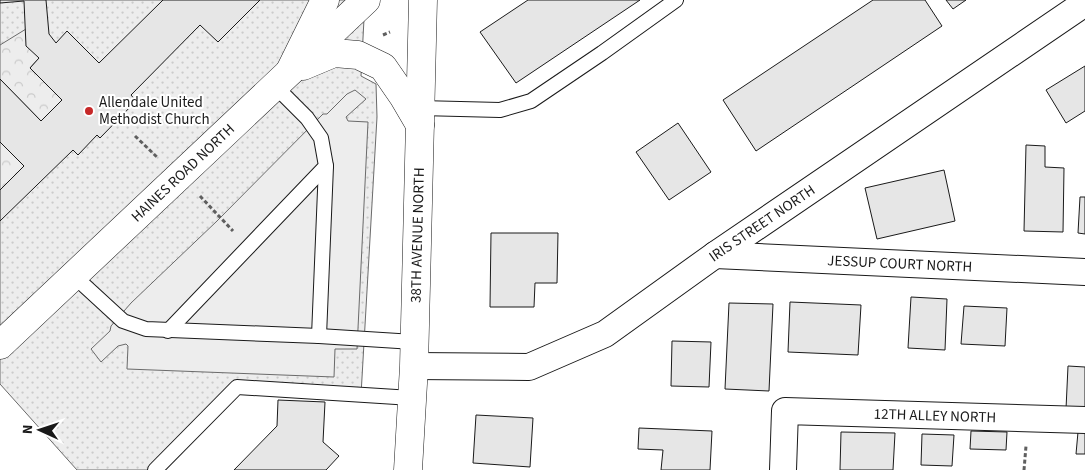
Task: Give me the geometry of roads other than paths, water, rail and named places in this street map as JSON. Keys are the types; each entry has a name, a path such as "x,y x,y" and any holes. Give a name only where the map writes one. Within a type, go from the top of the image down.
{"street":[{"path":"283,79 325,0"},
{"name":"HAINES ROAD NORTH","path":"0,344 366,0"},
{"name":"38TH AVENUE NORTH","path":"408,470 414,354 423,0"},
{"name":"IRIS STREET NORTH","path":"414,354 529,367 605,334 715,255 1085,3"},
{"path":"283,79 334,53 358,55 383,67 420,116"},
{"name":"JESSUP COURT NORTH","path":"715,255 1085,272"},
{"name":"12TH ALLEY NORTH","path":"783,470 785,411 1085,420"}],"lane":[{"path":"420,116 500,110 531,101 676,0"},
{"path":"283,79 321,138 326,166 319,336"},
{"path":"168,331 326,166"},
{"path":"74,276 123,321 146,329 319,336 414,354"},
{"path":"155,470 237,387 412,398"}],"place":[{"name":"Allendale United Methodist Church","path":"89,111"}]}
